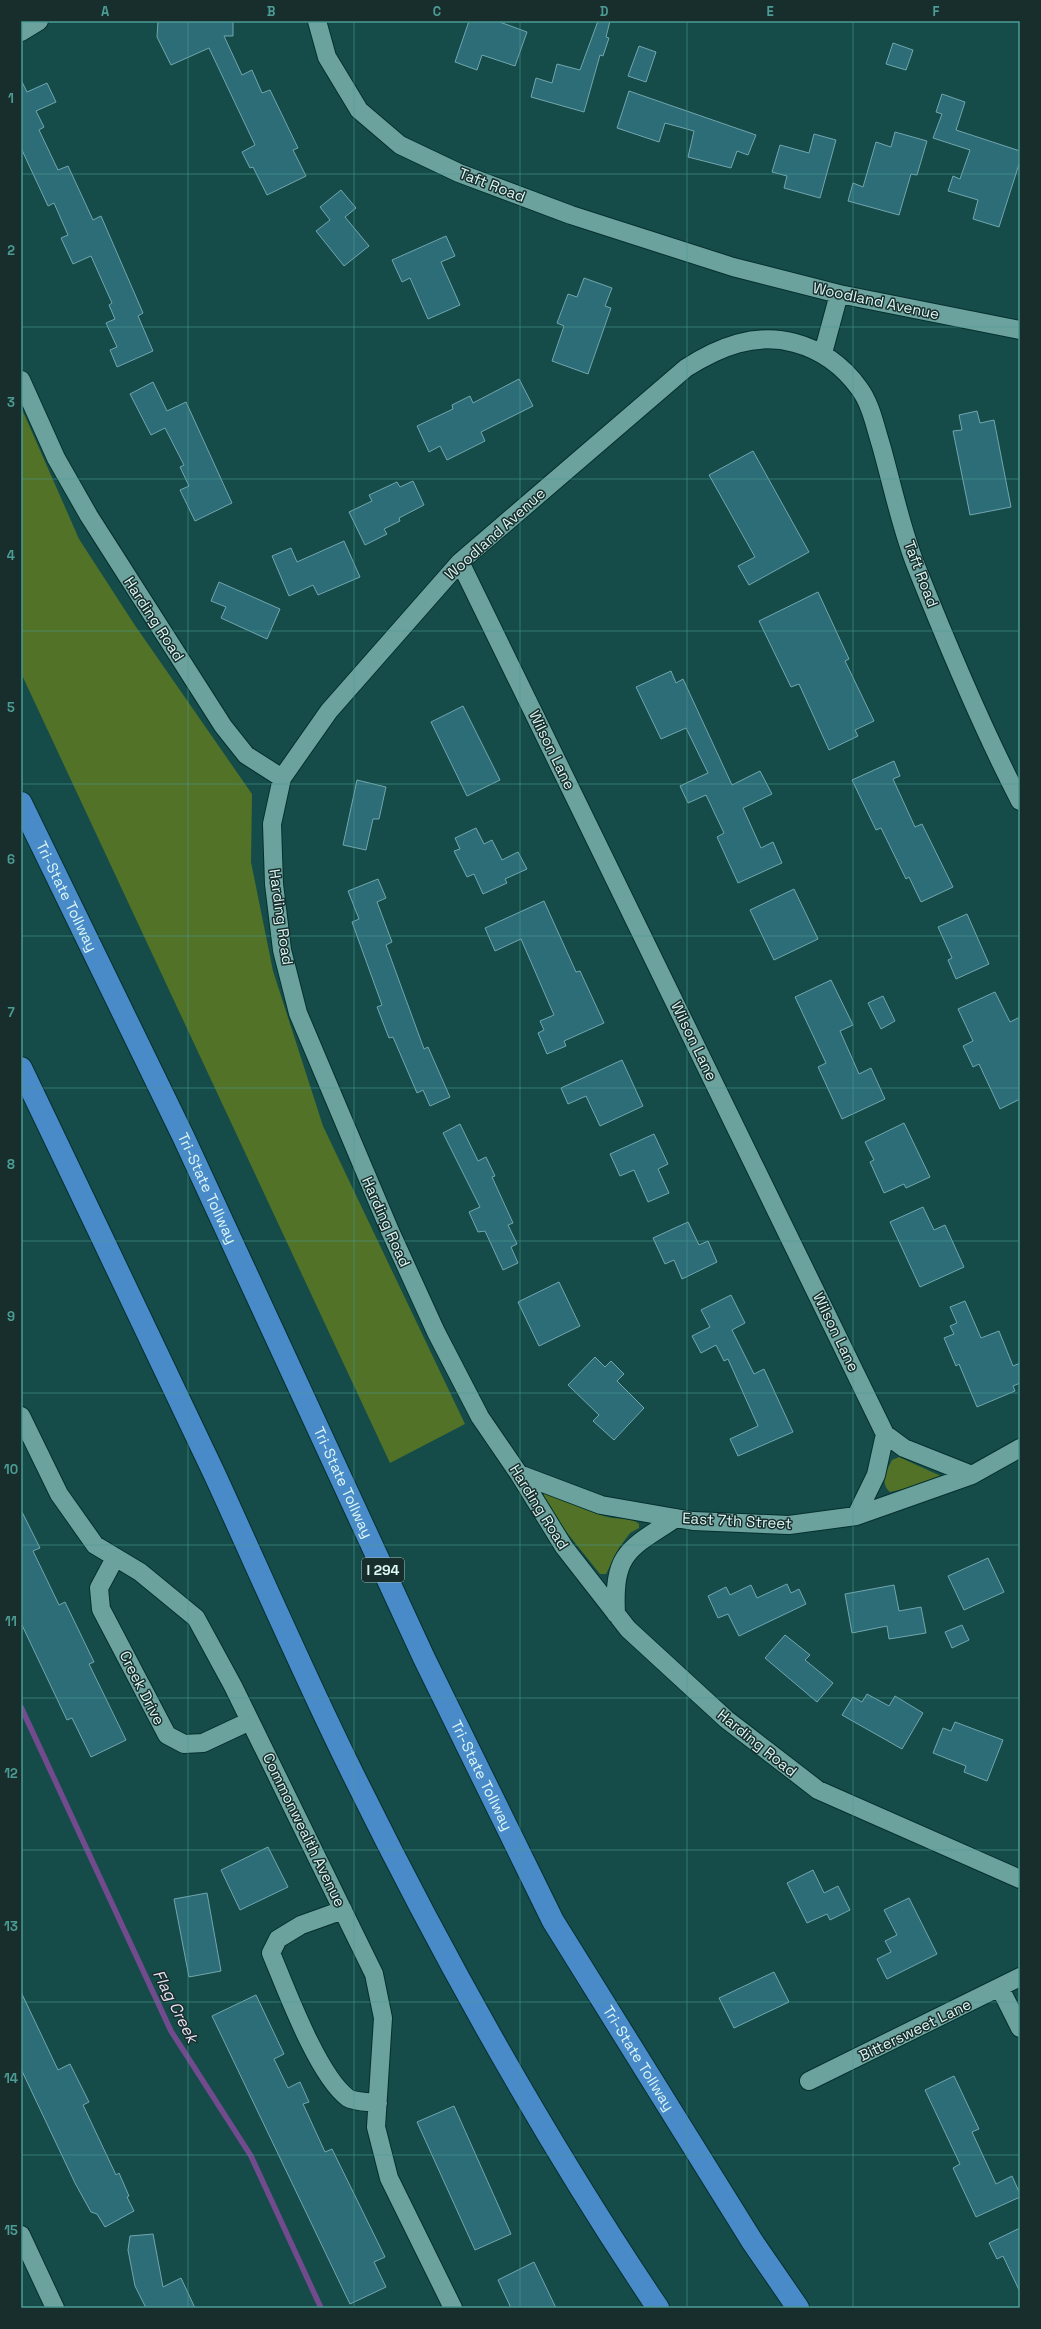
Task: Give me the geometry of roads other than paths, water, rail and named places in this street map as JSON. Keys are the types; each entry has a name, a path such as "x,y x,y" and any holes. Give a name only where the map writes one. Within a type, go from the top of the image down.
{"highway":[{"name":"Tri-State Tollway","path":"21,803 183,1136 424,1658 553,1921 747,2234 798,2308"},
{"path":"21,1068 213,1471 346,1760 430,1923 501,2052 610,2236 658,2308"}],"street":[{"path":"21,32 39,21"},
{"name":"Taft Road","path":"317,21 327,57 359,110 400,145 459,173 564,212 733,267"},
{"name":"Woodland Avenue","path":"733,267 839,294 1020,330"},
{"path":"823,353 839,294"},
{"name":"Taft Road","path":"686,368 709,353 733,344 757,339 785,340 809,346 823,353 845,372 860,389 872,414 915,564 997,756 1020,801"},
{"name":"Woodland Avenue","path":"282,778 329,711 460,562 686,368"},
{"name":"Harding Road","path":"21,380 56,458 89,516 223,726 246,756 282,778 272,824 274,884 282,950 298,1013 384,1217 436,1332 480,1417 519,1474 564,1547 628,1629 726,1719 818,1790 1020,1879"},
{"name":"Wilson Lane","path":"460,562 885,1434 904,1448 972,1475"},
{"name":"Commonwealth Avenue","path":"21,1416 59,1494 95,1546 140,1572 196,1618 250,1721 374,1974 383,2018 381,2071 376,2123 389,2178 453,2308"},
{"path":"856,1516 876,1475 885,1434"},
{"name":"East 7th Street","path":"519,1474 601,1505 676,1518 789,1526 856,1516 972,1475 1020,1448"},
{"path":"616,1614 616,1580 618,1569 627,1553 676,1518"},
{"name":"Creek Drive","path":"115,1558 99,1588 102,1609 167,1735 184,1744 203,1743 250,1721"},
{"path":"343,1910 301,1925 278,1939 271,1953 298,2017 329,2079 349,2099 378,2103"},
{"name":"Bittersweet Lane","path":"809,2081 1020,1977"},
{"path":"1000,1988 1020,2028"},
{"path":"21,2235 55,2308"}],"waterway":[{"name":"Flag Creek","path":"21,1707 171,2031 251,2156 321,2308"}]}
